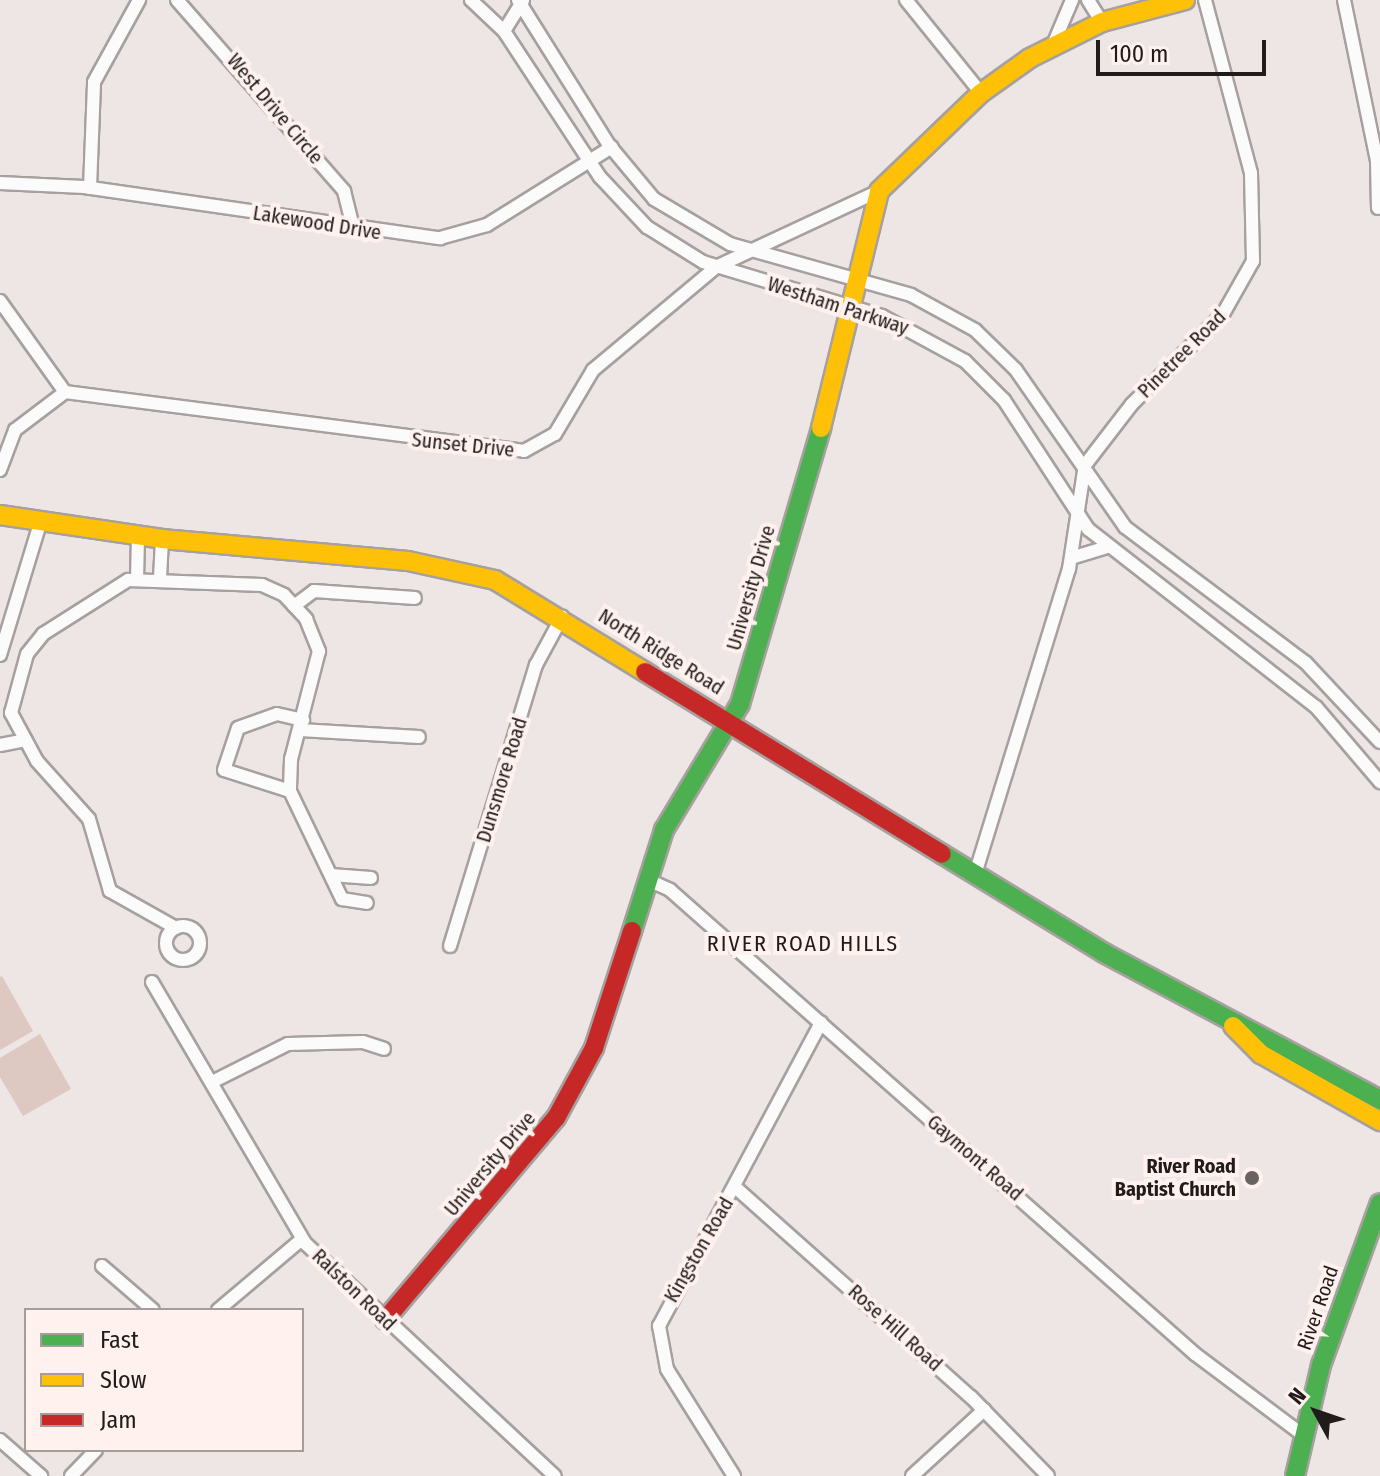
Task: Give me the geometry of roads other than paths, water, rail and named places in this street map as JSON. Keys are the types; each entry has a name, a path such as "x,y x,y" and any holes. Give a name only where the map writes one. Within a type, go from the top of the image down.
{"main road":[{"path":"879,191 981,93 1053,45 1102,22 1185,0"},
{"name":"University Drive","path":"385,1320 561,1111 604,1021 670,819 730,720 856,308 879,191"},
{"name":"North Ridge Road","path":"0,515 162,539 470,571 562,617 1231,1024 1261,1054 1380,1121"},
{"name":"North Ridge Road","path":"1231,1024 1271,1036 1380,1100"},
{"name":"River Road","path":"1295,1476 1303,1435 1380,1203"}],"street":[{"path":"90,188 94,82 139,0"},
{"name":"West Drive Circle","path":"177,0 344,191 353,228"},
{"name":"Westham Parkway","path":"471,0 504,31 589,161 647,227 716,267 856,308 923,334 984,377 1079,518 1106,547 1302,694 1380,782"},
{"path":"906,0 981,93"},
{"path":"1053,45 1072,0"},
{"path":"1088,0 1102,22"},
{"name":"Pinetree Road","path":"976,871 1071,558 1085,465 1101,441 1223,314 1253,261 1251,173 1205,0"},
{"path":"1344,0 1377,161 1378,208"},
{"path":"504,31 520,1"},
{"name":"Westham Parkway","path":"520,1 612,147 665,208 757,252 928,302 975,330 1016,370 1085,479 1125,527 1306,663 1380,742"},
{"name":"Lakewood Drive","path":"0,183 90,188 353,228 459,236 612,147"},
{"name":"Sunset Drive","path":"65,392 524,451 555,434 593,370 716,267 757,252 879,191"},
{"path":"0,301 65,392 15,430 0,470"},
{"path":"0,655 40,523"},
{"path":"137,580 138,536"},
{"path":"160,578 162,539"},
{"path":"1071,558 1106,547"},
{"path":"176,928 110,891 89,819 26,740 11,713 27,654 43,634 137,580 160,578 262,585 294,606 319,651 290,791 342,899 367,903"},
{"path":"294,606 314,591 415,598"},
{"name":"Dunsmore Road","path":"450,946 536,665 562,617"},
{"path":"290,791 224,770 238,728 277,714 302,725 419,737"},
{"path":"0,745 26,740"},
{"path":"331,875 371,878"},
{"name":"Gaymont Road","path":"648,880 670,890 1195,1354 1303,1435"},
{"name":"Ralston Road","path":"152,982 302,1239 555,1476"},
{"name":"Kingston Road","path":"734,1476 667,1369 658,1334 821,1023"},
{"path":"212,1082 288,1044 363,1042 384,1049"},
{"name":"Rose Hill Road","path":"735,1187 984,1410 1048,1476"},
{"path":"220,1308 302,1239"},
{"path":"102,1266 151,1308"},
{"path":"912,1476 984,1410"},
{"path":"0,1440 41,1476"},
{"path":"71,1476 94,1452"}],"place":[{"name":"River Road Baptist Church","path":"1252,1178"}],"district":[{"name":"RIVER ROAD HILLS","path":"803,944"}]}
